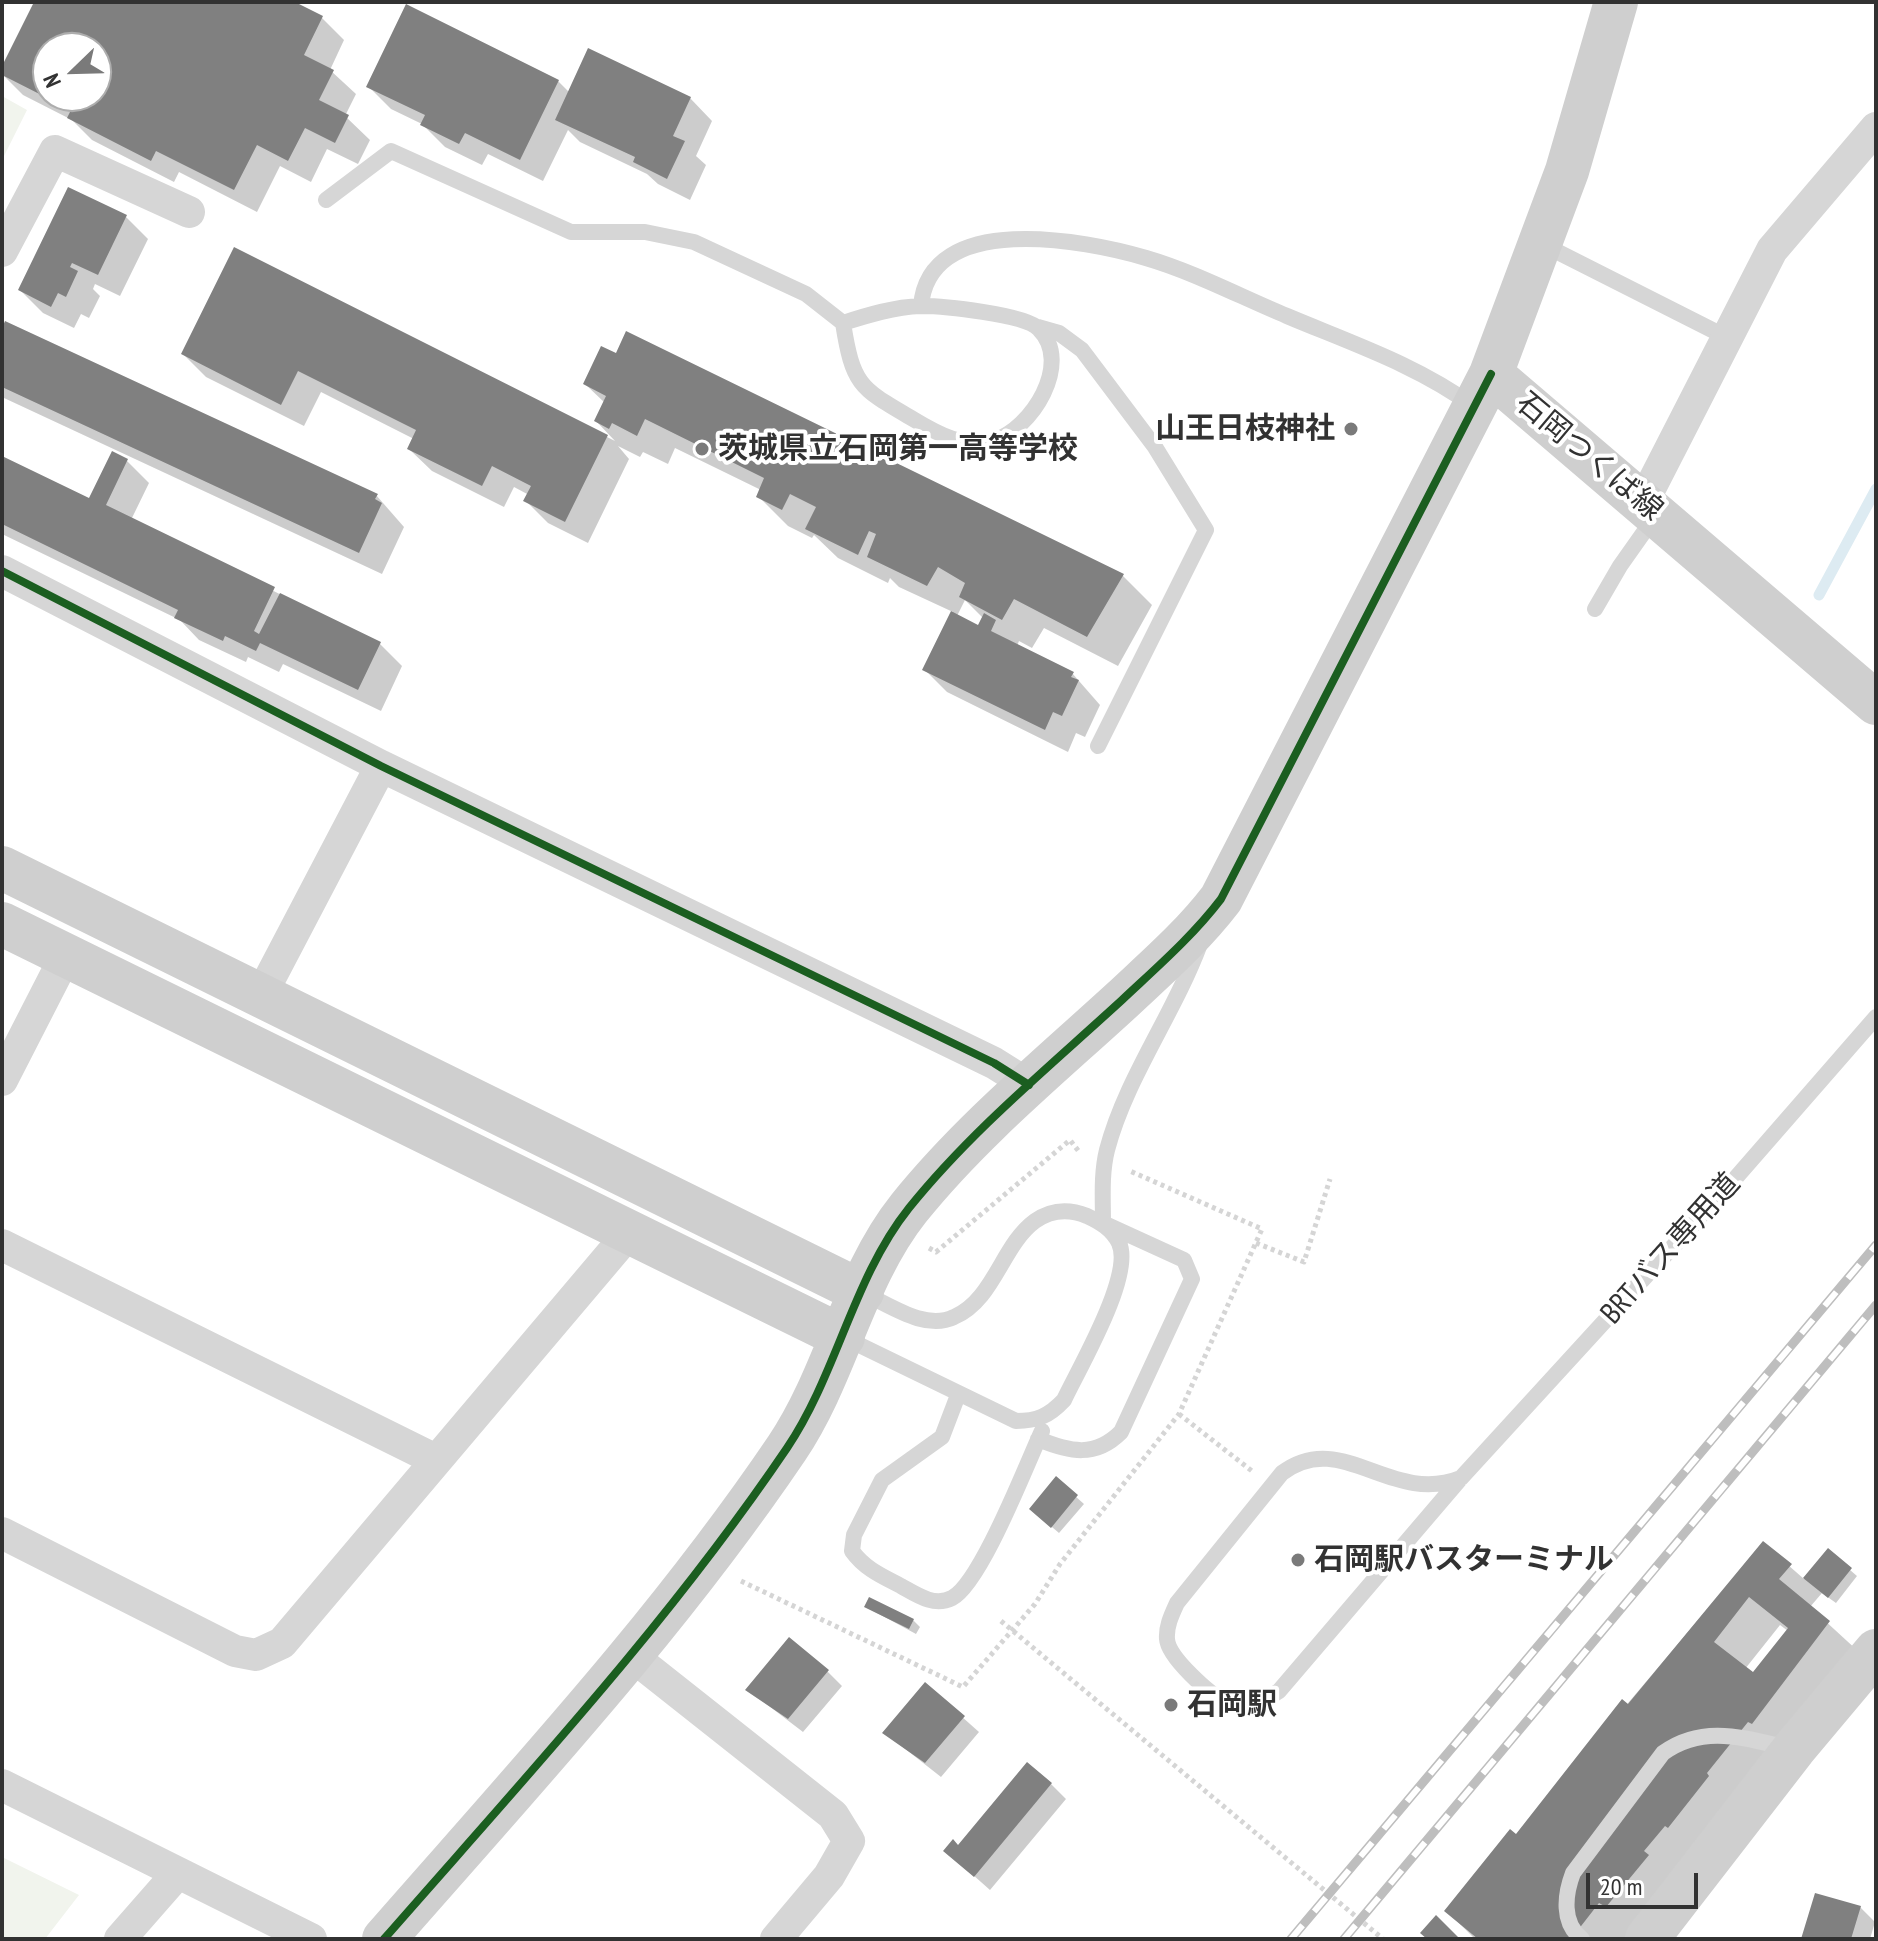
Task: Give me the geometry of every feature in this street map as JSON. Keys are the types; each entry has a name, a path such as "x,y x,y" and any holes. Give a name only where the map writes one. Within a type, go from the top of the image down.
{"street":[{"name":"石岡つくば線","path":"1616,2 1542,244 1483,391 1650,508 1876,703"},
{"path":"1650,508 1772,250 1876,128"},
{"path":"2,251 55,151 189,212"},
{"path":"384,1939 632,1656 789,1446 814,1405 862,1292 906,1212 947,1163 1181,945 1214,909 1483,391"},
{"path":"2,571 381,766 994,1063 1029,1085"},
{"path":"260,997 381,766"},
{"path":"2,868 862,1292"},
{"path":"2,924 843,1337"},
{"path":"2,1080 65,957"},
{"path":"2,1533 235,1651 256,1655 282,1643 629,1233"},
{"path":"2,1245 436,1460"},
{"path":"1647,1939 1794,1749 1876,1651"},
{"path":"632,1656 833,1815 849,1841 829,1876 776,1939"},
{"path":"2,1785 311,1939"},
{"path":"120,1939 177,1874"}],"lane":[{"path":"326,200 391,151 571,232 645,232 694,242 806,294 843,323 849,360 864,390 939,434 968,442 994,441 1025,420 1032,410 1051,378 1052,350 1038,327"},
{"path":"921,306 922,291 940,266 961,247 985,240 1089,243 1149,258 1401,364 1483,391"},
{"path":"1542,244 1728,338"},
{"path":"843,323 877,312 921,306 1011,317 1059,333 1082,350 1155,447 1206,530 1098,746"},
{"path":"1595,609 1650,508"},
{"path":"958,1395 942,1437 882,1480 854,1535 852,1551 863,1566 931,1602 953,1597 969,1579 995,1534 1050,1415 1064,1400 1122,1269 1120,1244 1103,1223 1107,1149 1124,1106 1188,977 1214,909"},
{"name":"BRTバス専用道","path":"1461,1478 1443,1485 1417,1485 1393,1481 1340,1460 1318,1456 1296,1463 1271,1486 1177,1603 1169,1622 1167,1641 1174,1659 1225,1702 1261,1703 1279,1691 1461,1478 1733,1181 1876,1017"},
{"path":"862,1292 923,1321 953,1318 973,1305 1023,1232 1037,1219 1054,1212 1073,1211 1184,1260 1192,1279 1121,1432 1107,1447 1091,1450 1064,1450 1038,1439"},
{"path":"843,1337 1016,1421 1050,1415"},
{"path":"1582,1939 1574,1933 1565,1894 1573,1873 1663,1753 1682,1740 1726,1734 1794,1749"}],"path":[{"path":"924,1245 936,1252 1070,1140 1083,1157"},
{"path":"1256,1243 1304,1262 1330,1179"},
{"path":"1179,1414 1271,1486"},
{"path":"704,1563 932,1675 963,1687 1013,1631 1060,1564"},
{"path":"1001,1621 1383,1939"}],"shaded area":[{"path":"2,96 27,110 2,160"},
{"path":"2,1857 79,1895 45,1939 2,1939"}],"building":[{"path":"34,2 295,2 323,16 304,55 334,70 319,100 349,115 335,143 305,128 288,161 257,145 234,190 156,151 151,161 67,118 70,112 112,112 112,32 32,32 32,90 2,75 2,66"},
{"path":"406,4 559,80 520,160 465,133 459,144 420,125 425,115 366,87"},
{"path":"588,48 691,97 673,136 685,141 667,179 633,162 635,157 555,120"},
{"path":"68,187 127,215 98,275 72,263 70,267 78,271 66,297 58,293 51,307 18,290"},
{"path":"234,247 608,435 565,522 523,501 531,486 492,466 482,486 407,449 416,430 298,371 281,405 181,354"},
{"path":"5,321 378,494 375,499 382,503 359,553 2,387 2,328"},
{"path":"626,331 1124,574 1087,637 1014,599 1002,620 959,597 965,583 938,567 927,586 867,557 876,534 869,531 858,555 805,529 816,507 790,494 782,510 756,497 764,478 645,419 637,436 612,423 609,429 594,421 606,396 583,384 601,346 616,353"},
{"path":"112,451 128,459 106,505 275,587 254,631 259,634 280,593 381,642 358,690 260,643 256,651 225,636 223,641 174,618 178,610 2,524 2,456 89,498"},
{"path":"951,611 978,625 984,613 996,620 991,631 1074,672 1071,677 1079,680 1062,716 1053,712 1045,730 922,670"},
{"path":"1056,1476 1078,1495 1051,1528 1029,1509"},
{"path":"1763,1541 1792,1564 1779,1579 1830,1621 1752,1724 1748,1722 1707,1773 1709,1776 1668,1828 1665,1826 1644,1851 1649,1855 1606,1907 1599,1903 1571,1939 1478,1939 1444,1911 1510,1829 1516,1834 1622,1699 1628,1704","holes":["1749,1597 1788,1628 1753,1672 1714,1642"]},
{"path":"1828,1548 1852,1568 1828,1598 1803,1578"},
{"path":"869,1597 914,1619 909,1629 864,1607"},
{"path":"789,1637 829,1670 788,1719 745,1690"},
{"path":"925,1682 965,1716 925,1763 882,1733"},
{"path":"1027,1762 1052,1783 974,1877 943,1851 953,1839 958,1845"},
{"path":"1815,1893 1861,1906 1851,1939 1801,1939"},
{"path":"1436,1915 1460,1939 1427,1939 1420,1933"}],"waterway":[{"path":"1819,595 1876,489"}],"railway":[{"path":"1291,1939 1876,1245"},
{"path":"1344,1939 1876,1305"}],"cycle path":[{"path":"384,1939 593,1700 741,1513 804,1419 873,1265 909,1208 984,1126 1161,964 1221,899 1491,374"},
{"path":"2,571 381,766 994,1063 1029,1085"}],"place":[{"name":"山王日枝神社","path":"1351,429"},
{"name":"茨城県立石岡第一高等学校","path":"702,449"},
{"name":"石岡駅バスターミナル","path":"1298,1560"},
{"name":"石岡駅","path":"1171,1705"}]}
